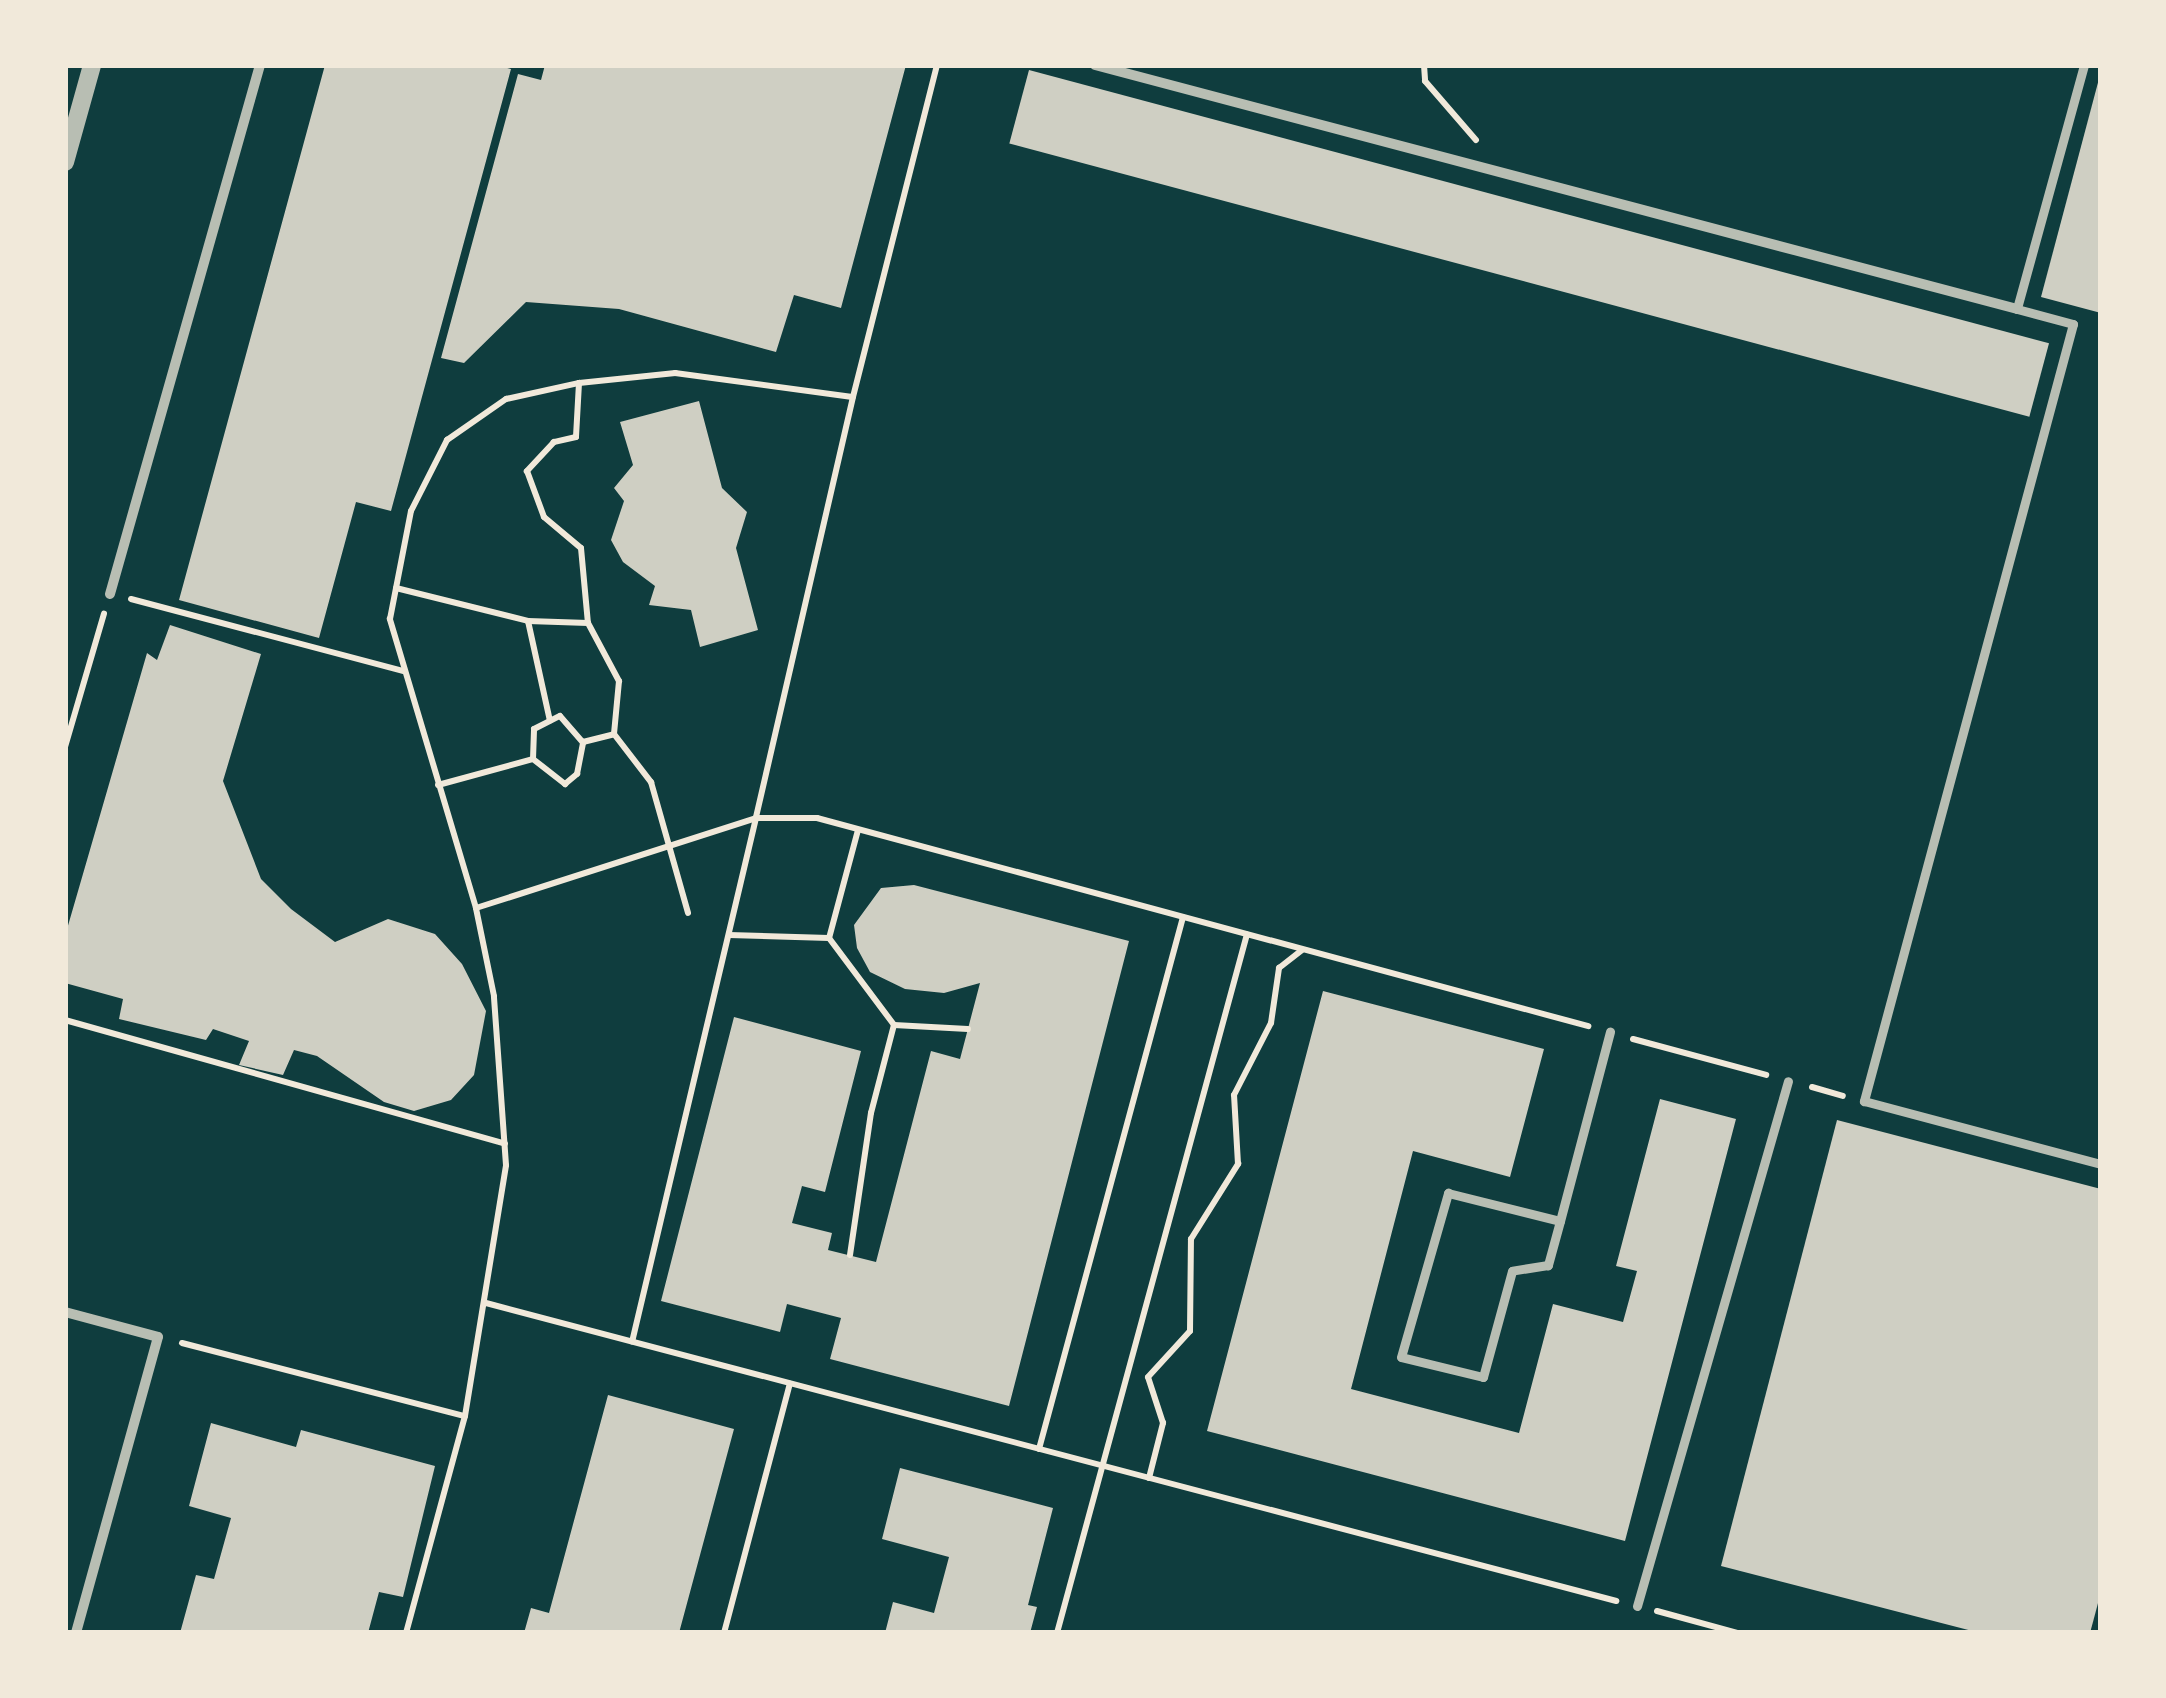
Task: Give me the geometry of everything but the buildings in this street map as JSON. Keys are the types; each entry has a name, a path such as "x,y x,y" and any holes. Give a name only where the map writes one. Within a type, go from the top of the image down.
{"street":[{"path":"65,162 92,65"},
{"path":"110,594 260,65"},
{"path":"1095,65 2074,324 1864,1101 2101,1164"},
{"path":"2017,309 2084,65"},
{"path":"1560,1220 1448,1193 1401,1357 1483,1377 1512,1272 1548,1266 1610,1032"},
{"path":"1637,1606 1788,1081"},
{"path":"65,1312 158,1337 76,1633"}],"path":[{"path":"632,1342 853,397 937,65"},
{"path":"1424,65 1425,80 1504,173"},
{"path":"406,1633 465,1416 486,1303 505,1144 494,996 476,908 390,619 411,511 447,440 506,400 579,383 675,373 853,397"},
{"path":"579,383 576,436 554,442 527,471 544,517 581,548 588,623 619,681 614,734 650,782 688,913"},
{"path":"396,588 528,621 588,623"},
{"path":"65,747 110,594 405,672"},
{"path":"528,621 550,721"},
{"path":"533,758 534,729 560,716 583,742"},
{"path":"583,742 614,734"},
{"path":"533,758 565,784 577,774 583,742"},
{"path":"438,785 533,758"},
{"path":"476,908 756,818 817,818 1864,1101"},
{"path":"829,938 858,830"},
{"path":"1039,1449 1183,917"},
{"path":"1057,1633 1248,934"},
{"path":"728,935 829,938"},
{"path":"829,938 894,1025"},
{"path":"1149,1478 1163,1423 1148,1377 1190,1331 1191,1240 1238,1164 1234,1094 1271,1022 1279,968 1303,949"},
{"path":"65,1020 505,1144"},
{"path":"894,1025 968,1029"},
{"path":"850,1256 870,1113 894,1025"},
{"path":"486,1303 1738,1633"},
{"path":"158,1337 465,1416"},
{"path":"724,1633 790,1384"}]}
